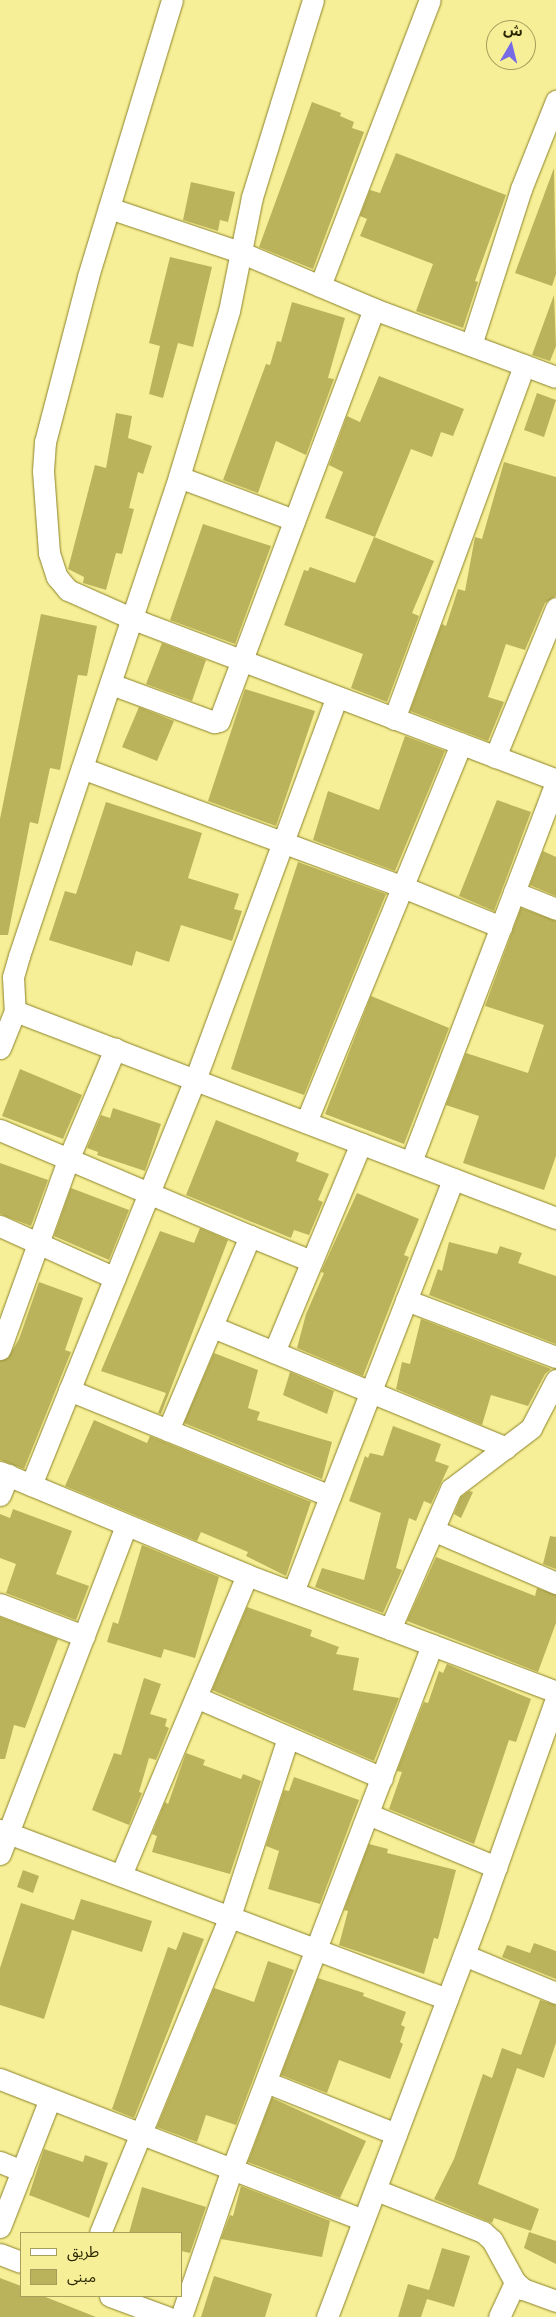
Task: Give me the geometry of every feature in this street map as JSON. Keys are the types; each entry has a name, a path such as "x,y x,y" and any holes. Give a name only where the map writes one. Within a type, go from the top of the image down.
{"street":[{"path":"172,0 109,208 45,442 43,472 49,553 56,577 68,590 133,619 337,696 556,782 411,1162"},
{"path":"0,1048 14,1011 13,977 133,619 179,477 229,311 240,252 273,125 313,0"},
{"path":"320,286 430,0"},
{"path":"471,345 521,189 556,101"},
{"path":"109,208 240,252 374,309 556,377"},
{"path":"111,684 218,722 243,661 374,309"},
{"path":"394,719 524,365"},
{"path":"179,477 294,520"},
{"path":"495,757 548,650 556,608"},
{"path":"31,1485 195,1080 284,844 337,696"},
{"path":"306,1122 461,744"},
{"path":"82,768 403,887 501,927"},
{"path":"514,892 556,909"},
{"path":"14,1011 453,1179 554,1213"},
{"path":"0,1349 68,1160 115,1049"},
{"path":"0,1130 311,1261"},
{"path":"274,1352 361,1143"},
{"path":"293,1592 373,1391 453,1179"},
{"path":"0,1226 115,1278"},
{"path":"168,1430 213,1328 250,1236"},
{"path":"406,1300 556,1357"},
{"path":"213,1328 373,1391 506,1448"},
{"path":"390,1629 451,1489 531,1428 556,1380"},
{"path":"69,1390 330,1496"},
{"path":"0,1495 4,1474 247,1575 556,1692"},
{"path":"0,1854 4,1832 84,1636 126,1525"},
{"path":"433,1530 556,1583"},
{"path":"121,1875 247,1575"},
{"path":"0,1604 84,1636"},
{"path":"181,2317 232,2170 432,1646"},
{"path":"196,1697 382,1778"},
{"path":"327,2317 464,1956 556,1699"},
{"path":"100,2232 230,1916 288,1737"},
{"path":"368,1814 496,1867"},
{"path":"4,1832 447,1999"},
{"path":"464,1956 556,1992"},
{"path":"0,2080 363,2220"},
{"path":"266,2082 396,2134"},
{"path":"0,2227 50,2099"},
{"path":"0,2162 22,2171"},
{"path":"376,2190 483,2232 492,2240 515,2282 523,2289 556,2301"},
{"path":"0,2254 20,2262"},
{"path":"499,2317 515,2282"},
{"path":"113,2297 167,2317"}],"building":[{"path":"312,102 341,113 340,116 354,122 352,128 364,132 313,269 259,247"},
{"path":"396,153 506,195 475,281 478,282 463,328 416,311 433,264 360,236 367,219 360,216 370,190 380,193"},
{"path":"554,168 556,274 552,286 515,273"},
{"path":"191,182 235,192 228,222 220,220 218,231 183,220"},
{"path":"170,257 212,267 193,347 178,343 163,398 149,394 160,346 149,343"},
{"path":"554,295 556,346 550,361 532,355"},
{"path":"292,302 345,318 328,378 334,379 306,455 276,441 258,493 223,480 266,364 270,365 277,341 281,342"},
{"path":"379,376 464,409 453,436 441,432 432,457 411,449 375,537 325,518 343,472 329,465 347,416 360,422"},
{"path":"537,393 556,400 544,437 524,430"},
{"path":"116,413 132,416 128,438 152,446 143,474 138,472 129,508 134,509 122,554 116,553 106,590 83,583 84,577 68,569 95,465 106,468"},
{"path":"504,462 556,477 556,596 545,603 525,650 506,644 488,697 504,702 488,741 410,711 442,624 446,626 458,589 465,591 475,537 482,539"},
{"path":"203,524 271,546 235,644 170,620"},
{"path":"374,537 434,561 412,613 419,616 387,702 351,688 363,654 284,625 304,570 308,571 310,567 355,583"},
{"path":"41,614 97,626 87,676 78,675 60,770 50,768 38,824 30,822 8,935 0,935 0,819"},
{"path":"162,643 206,660 192,701 146,684"},
{"path":"245,689 315,711 276,826 208,801"},
{"path":"139,707 174,721 157,761 122,747"},
{"path":"405,736 445,751 395,871 313,840 328,791 379,810"},
{"path":"497,800 531,812 494,911 459,896"},
{"path":"106,802 202,833 188,878 239,894 234,909 242,911 232,941 181,925 169,962 136,951 132,966 49,940 65,891 76,894"},
{"path":"543,851 556,857 556,896 530,885"},
{"path":"298,862 386,894 304,1095 231,1069"},
{"path":"521,908 556,921 556,1156 544,1190 463,1163 479,1116 446,1105 466,1053 528,1073 544,1025 485,1006"},
{"path":"371,996 449,1028 404,1144 325,1114"},
{"path":"20,1069 82,1095 63,1139 2,1116"},
{"path":"113,1108 161,1124 145,1171 97,1155 98,1152 87,1148 101,1115 110,1118"},
{"path":"216,1120 299,1153 296,1161 329,1174 318,1200 323,1202 309,1235 294,1230 291,1238 186,1195"},
{"path":"0,1163 48,1180 31,1226 0,1214"},
{"path":"71,1188 129,1210 109,1260 54,1236"},
{"path":"357,1193 419,1219 404,1255 409,1257 363,1376 297,1348 306,1314 324,1273 321,1272"},
{"path":"200,1228 228,1240 161,1414 158,1413 166,1393 101,1371 160,1231 194,1243"},
{"path":"449,1242 497,1254 500,1246 522,1253 518,1263 556,1276 556,1344 429,1295 438,1269 442,1271"},
{"path":"39,1282 83,1298 65,1350 71,1352 24,1469 0,1460 0,1361 8,1358 19,1339"},
{"path":"421,1319 551,1369 545,1374 528,1406 491,1395 482,1425 396,1389 402,1362 410,1364"},
{"path":"214,1353 258,1370 248,1408 260,1412 257,1420 332,1442 322,1479 184,1423"},
{"path":"290,1372 334,1391 327,1414 283,1395"},
{"path":"94,1420 147,1443 150,1436 311,1502 286,1576 246,1556 248,1552 201,1532 197,1541 65,1486"},
{"path":"393,1426 441,1444 435,1461 449,1466 431,1504 424,1501 416,1521 409,1518 396,1568 402,1570 383,1613 315,1587 322,1568 364,1580 381,1513 349,1501 365,1456 368,1458 370,1453 383,1456"},
{"path":"469,1491 473,1492 461,1518 454,1514 461,1497"},
{"path":"13,1509 72,1531 56,1574 89,1586 76,1620 6,1593 16,1564 0,1558 0,1514 10,1518"},
{"path":"550,1536 556,1537 556,1569 543,1564"},
{"path":"142,1545 219,1577 195,1658 164,1649 161,1658 107,1642 113,1622 118,1624"},
{"path":"436,1557 535,1596 537,1588 556,1595 556,1623 538,1672 407,1621"},
{"path":"247,1607 312,1630 310,1636 339,1647 336,1654 359,1658 353,1690 399,1698 374,1761 212,1690"},
{"path":"0,1617 58,1639 25,1728 14,1725 5,1759 0,1759"},
{"path":"447,1664 531,1699 516,1742 509,1740 474,1844 389,1809 402,1772 397,1771 424,1702 428,1703 439,1671 443,1673"},
{"path":"144,1678 161,1684 150,1714 167,1719 165,1726 169,1728 156,1760 149,1758 139,1792 142,1793 129,1825 92,1810 114,1753 121,1755"},
{"path":"186,1753 205,1760 203,1765 241,1779 243,1774 261,1781 230,1874 152,1852 157,1836 152,1834 165,1802 168,1804"},
{"path":"294,1777 359,1800 320,1904 268,1889 279,1851 266,1846 284,1790 289,1791"},
{"path":"369,1844 388,1849 387,1853 456,1870 438,1939 434,1938 424,1974 339,1945 348,1911 344,1910"},
{"path":"23,1870 39,1876 33,1893 17,1887"},
{"path":"81,1899 152,1921 142,1952 72,1930 44,2019 0,2005 0,1968 21,1903 74,1920"},
{"path":"183,1932 204,1939 134,2118 112,2109 168,1947 176,1950"},
{"path":"534,1943 556,1951 556,1979 502,1957 507,1945 530,1953"},
{"path":"268,1961 294,1970 236,2125 206,2115 197,2142 157,2127 214,1988 254,2002"},
{"path":"318,1978 364,1993 363,1996 406,2012 401,2025 405,2027 400,2042 403,2044 390,2079 339,2060 327,2093 281,2075"},
{"path":"540,2000 556,2005 556,2043 544,2078 517,2068 478,2184 539,2209 531,2231 494,2218 492,2223 434,2199 454,2159 483,2074 492,2078 502,2048 521,2055"},
{"path":"272,2098 366,2141 340,2198 248,2162"},
{"path":"44,2149 83,2162 85,2155 108,2163 89,2218 29,2195"},
{"path":"241,2186 330,2221 322,2257 221,2239 230,2215 233,2216"},
{"path":"142,2187 206,2207 190,2253 182,2251 182,2232 129,2232"},
{"path":"529,2232 556,2241 556,2264 524,2248"},
{"path":"442,2248 470,2256 454,2307 427,2299 421,2317 398,2317 408,2284 429,2290"},
{"path":"214,2276 272,2294 265,2317 201,2317"},
{"path":"0,2278 20,2286 20,2297 46,2297 96,2317 0,2317"}]}
